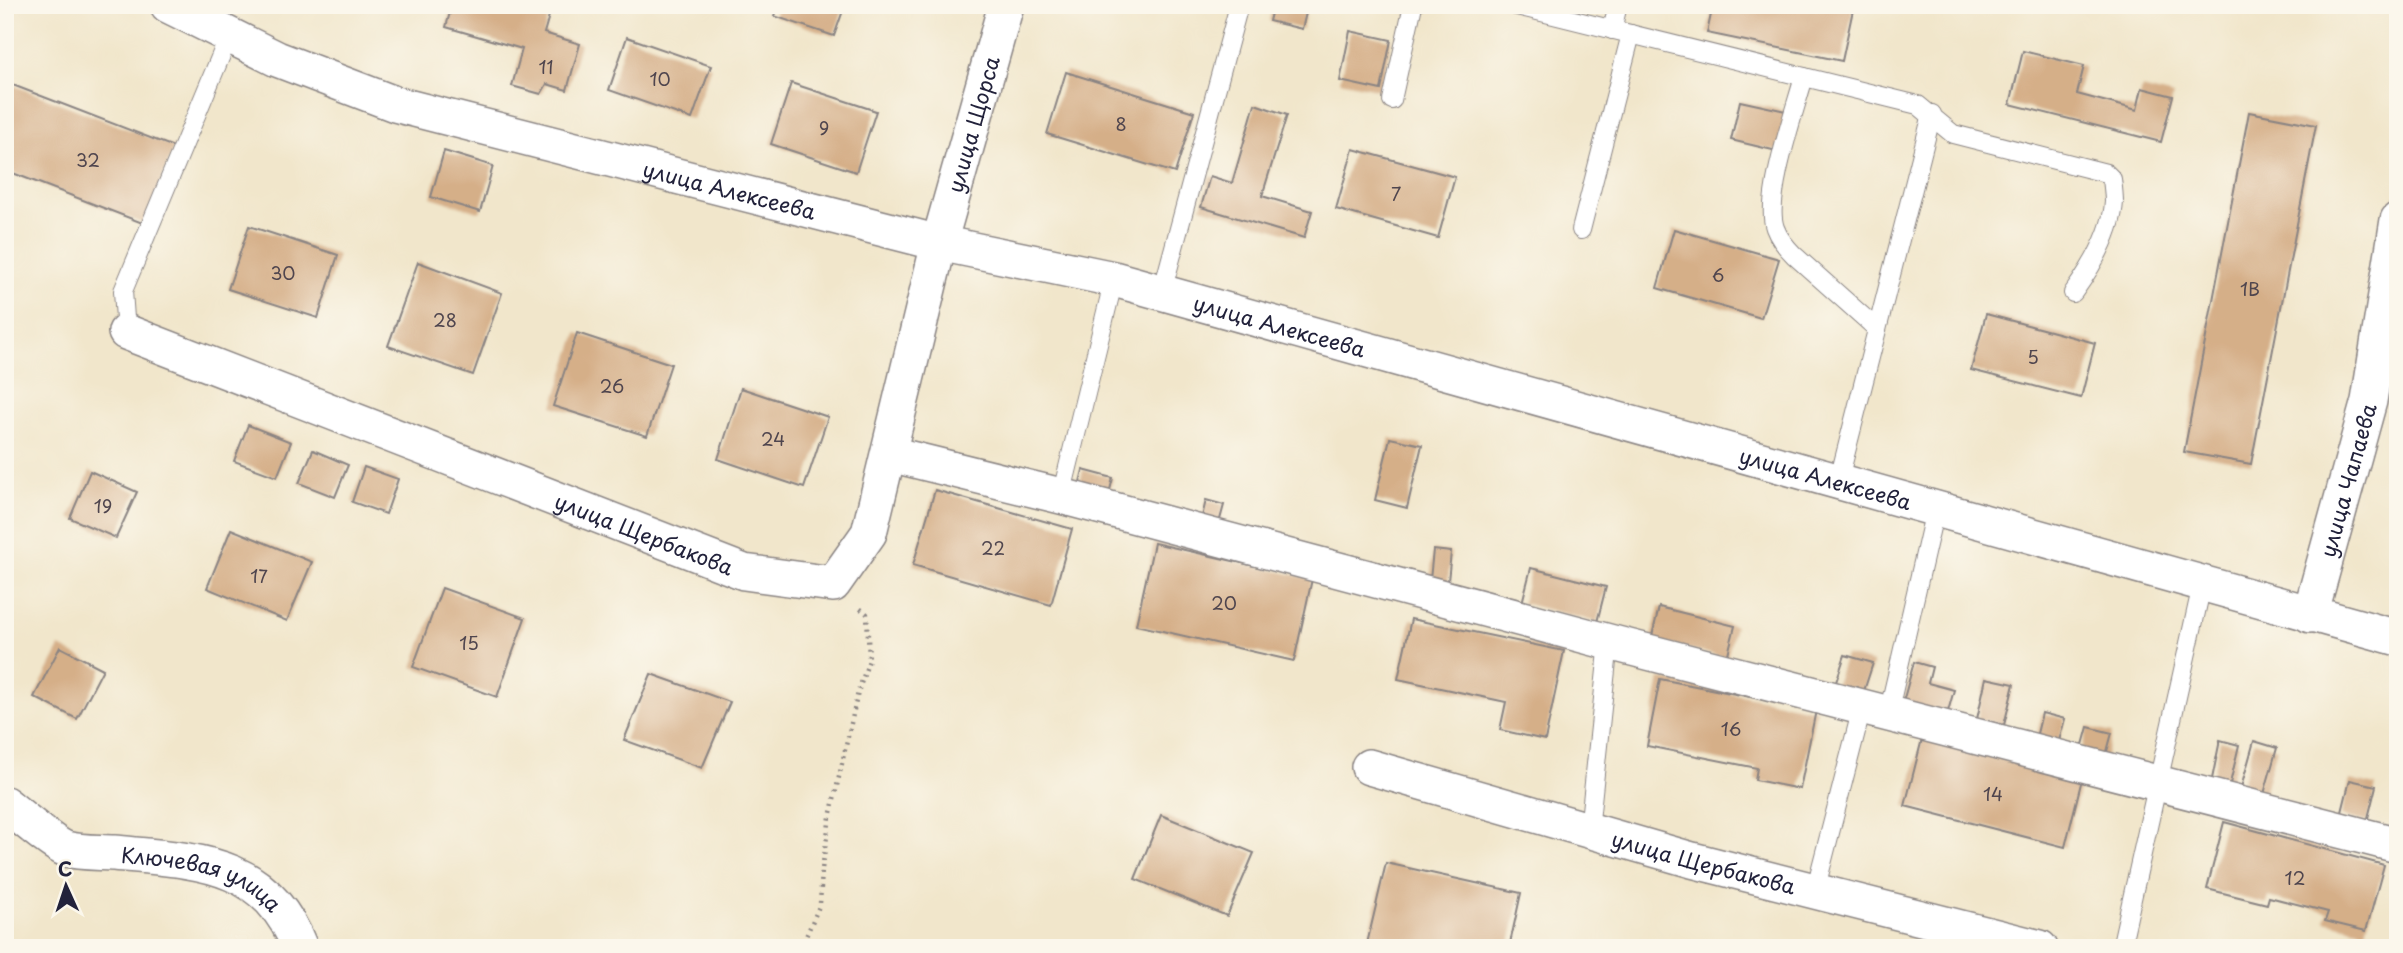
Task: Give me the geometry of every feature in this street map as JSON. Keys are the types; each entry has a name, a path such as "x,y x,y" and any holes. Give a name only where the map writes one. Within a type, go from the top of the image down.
{"street":[{"name":"улица Алексеева","path":"168,5 277,59 395,104 939,243 1114,279 2398,638"},
{"name":"улица Щорса","path":"939,243 1006,5"},
{"name":"улица Чапаева","path":"2310,615 2370,401 2398,220"},
{"path":"833,584 869,533 939,243"},
{"name":"улица Щербакова","path":"126,332 744,572 833,584"},
{"path":"890,454 1061,496 1609,642 2398,845"},
{"name":"улица Щербакова","path":"1369,767 1692,860 2040,948"},
{"name":"Ключевая улица","path":"5,804 65,849 183,860 221,869 249,880 262,891 292,927 300,948"}],"lane":[{"path":"1162,292 1239,5"},
{"path":"1392,100 1413,5"},
{"path":"1513,5 1918,105 1953,134 2106,173 2112,180 2114,201 2104,237 2087,273 2073,293"},
{"path":"1612,30 1618,5"},
{"path":"1581,230 1631,34"},
{"path":"126,332 122,291 229,36"},
{"path":"1804,77 1772,206 1775,229 1794,255 1877,329"},
{"path":"1838,483 1932,114"},
{"path":"1061,496 1114,279"},
{"path":"1815,891 1875,711 1935,510"},
{"path":"2121,948 2202,585"},
{"path":"1589,830 1609,642"}],"path":[{"path":"802,948 820,904 830,817 858,692 869,660 867,614 833,584"}],"building":[{"path":"452,5 552,5 544,33 580,44 567,90 547,84 541,94 512,86 522,49 446,27"},
{"path":"778,5 845,5 834,36 774,16"},
{"path":"1273,5 1308,5 1302,29 1269,21"},
{"path":"1713,5 1854,5 1842,61 1707,33"},
{"path":"1350,31 1391,40 1381,90 1340,81"},
{"path":"627,37 711,66 692,119 609,90"},
{"path":"2023,51 2084,66 2077,94 2137,110 2142,88 2173,96 2161,142 2010,104"},
{"path":"1066,72 1194,112 1175,173 1047,134"},
{"path":"5,82 174,147 145,224 5,170"},
{"path":"791,83 876,111 856,172 771,144"},
{"path":"1740,101 1790,112 1781,152 1731,140"},
{"path":"1255,104 1287,115 1262,196 1312,211 1304,238 1201,207 1210,176 1232,183"},
{"path":"2249,112 2316,125 2251,464 2184,452"},
{"path":"1353,149 1455,177 1438,238 1336,209"},
{"path":"444,151 493,166 480,212 431,197"},
{"path":"249,226 338,255 318,318 228,289"},
{"path":"1674,229 1779,259 1761,318 1657,288"},
{"path":"418,262 502,293 473,375 388,346"},
{"path":"1986,314 2095,343 2081,398 1971,370"},
{"path":"577,333 671,364 647,436 553,406"},
{"path":"741,388 828,417 804,488 718,459"},
{"path":"248,425 291,442 277,477 234,461"},
{"path":"1390,438 1422,445 1407,508 1375,500"},
{"path":"313,450 348,465 335,497 299,483"},
{"path":"364,467 398,479 386,514 352,502"},
{"path":"1083,470 1113,478 1107,502 1077,494"},
{"path":"90,471 137,492 116,538 70,518"},
{"path":"935,490 1072,529 1051,605 913,565"},
{"path":"1206,500 1224,505 1215,538 1198,534"},
{"path":"231,529 312,562 287,621 207,588"},
{"path":"1154,543 1312,579 1294,661 1136,625"},
{"path":"1433,550 1451,552 1448,581 1430,580"},
{"path":"1531,568 1606,587 1597,622 1522,603"},
{"path":"442,588 525,618 497,697 413,667"},
{"path":"1659,607 1735,626 1727,658 1651,640"},
{"path":"1411,619 1564,651 1545,740 1500,730 1506,702 1398,679"},
{"path":"60,647 103,669 77,719 34,697"},
{"path":"1845,655 1873,663 1862,697 1834,688"},
{"path":"1914,662 1932,667 1928,683 1954,690 1947,715 1903,702"},
{"path":"651,674 730,702 702,768 624,740"},
{"path":"1986,678 2014,684 2004,725 1977,719"},
{"path":"1660,679 1816,710 1800,789 1755,780 1757,768 1647,746"},
{"path":"2042,713 2065,719 2057,748 2035,742"},
{"path":"2088,727 2112,733 2105,759 2081,752"},
{"path":"1922,739 2082,779 2065,847 1905,806"},
{"path":"2220,740 2239,745 2229,788 2211,784"},
{"path":"2254,741 2277,748 2262,801 2239,795"},
{"path":"2350,780 2376,786 2367,822 2341,816"},
{"path":"1161,815 1254,853 1227,916 1135,879"},
{"path":"2224,822 2384,865 2366,931 2325,921 2328,912 2269,897 2267,904 2207,889"},
{"path":"1386,863 1521,893 1509,948 1366,948"}]}
